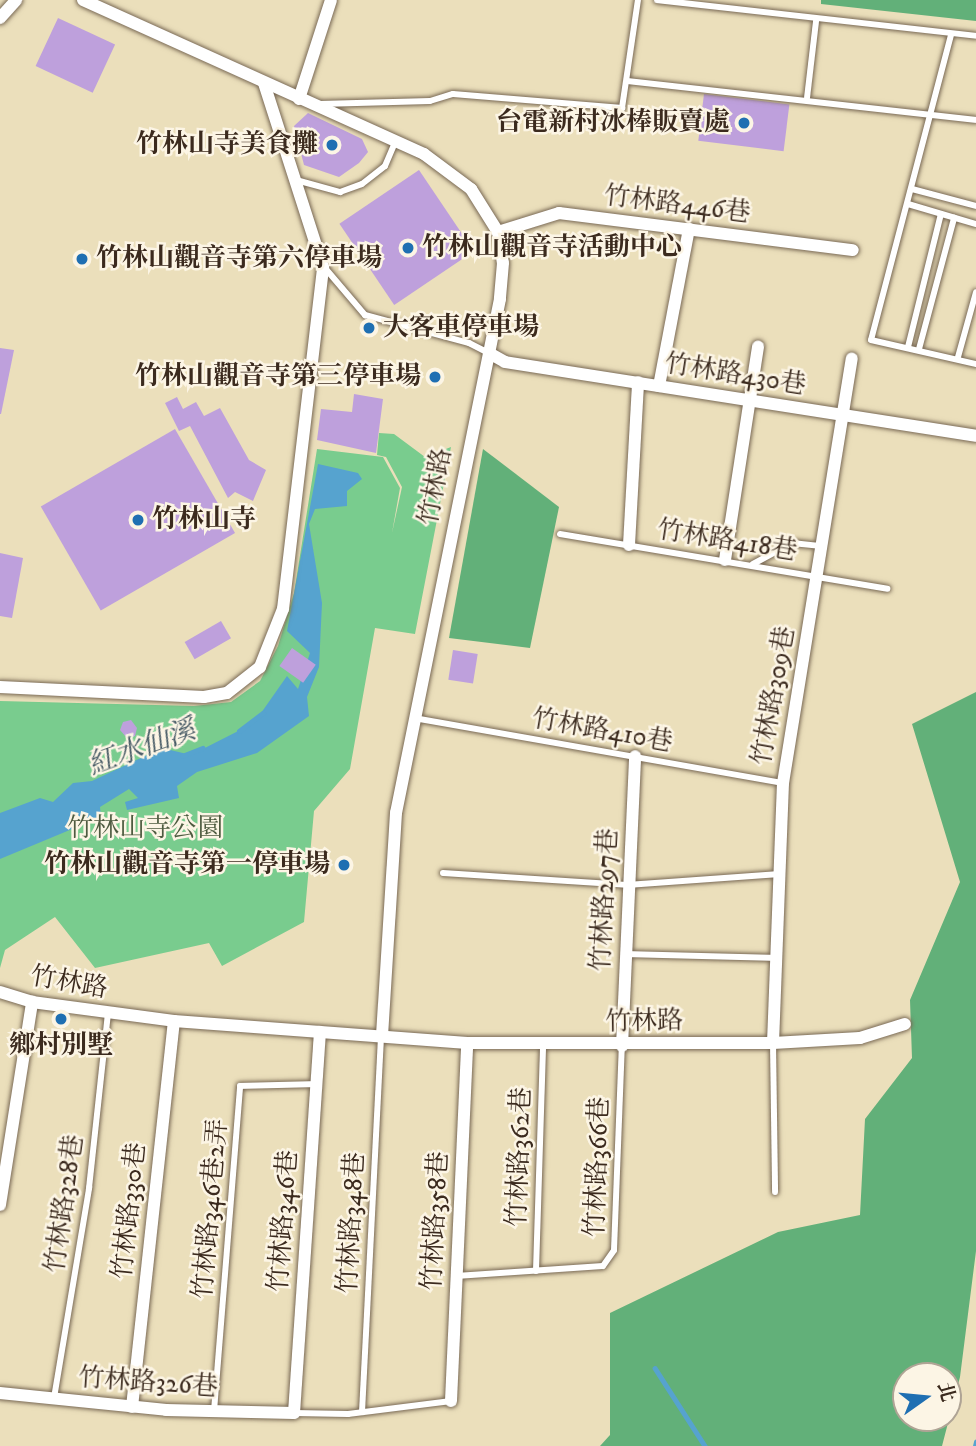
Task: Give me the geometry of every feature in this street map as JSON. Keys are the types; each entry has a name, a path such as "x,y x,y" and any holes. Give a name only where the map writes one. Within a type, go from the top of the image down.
{"street":[{"path":"0,18 16,0"},
{"name":"竹林路","path":"83,0 299,99 396,140 450,168 486,208 498,232 501,287 396,813 382,1035"},
{"path":"299,99 331,0"},
{"path":"0,687 204,697 227,693 260,667 284,609 323,267 264,83"},
{"name":"竹林路446巷","path":"498,232 559,213 853,250"},
{"path":"659,386 689,229"},
{"path":"725,560 753,400 758,347"},
{"name":"竹林路430巷","path":"489,353 505,362 976,436"},
{"name":"竹林路309巷","path":"773,1043 783,783 852,359"},
{"path":"629,545 638,382"},
{"name":"竹林路297巷","path":"622,1046 627,885 635,756"},
{"name":"竹林路","path":"0,992 32,1002 174,1021 467,1043 622,1046 773,1043 860,1038 905,1024"},
{"path":"0,1205 32,1002"},
{"name":"竹林路330巷","path":"132,1407 174,1021"},
{"name":"竹林路346巷","path":"294,1413 320,1032"},
{"name":"竹林路358巷","path":"451,1401 467,1043"},
{"name":"竹林路326巷","path":"0,1393 132,1407 294,1413"}],"lane":[{"path":"313,104 430,101 453,94 622,108 638,0"},
{"path":"657,0 816,21 976,36"},
{"path":"736,10 737,0"},
{"path":"807,98 816,21"},
{"path":"951,35 871,340 958,357 976,364"},
{"path":"628,81 932,112 976,120"},
{"path":"296,180 341,192 362,184 385,166 396,140"},
{"path":"912,189 976,206"},
{"path":"908,204 976,224"},
{"path":"908,347 941,214"},
{"path":"919,349 954,218"},
{"path":"323,267 365,315 469,343 489,353"},
{"path":"958,357 976,292"},
{"name":"竹林路418巷","path":"560,534 752,564 887,589"},
{"path":"752,564 792,543 822,546"},
{"name":"竹林路410巷","path":"414,718 783,783"},
{"path":"443,873 627,885 780,874"},
{"path":"625,954 776,958"},
{"name":"竹林路328巷","path":"54,1398 89,1188 108,1013"},
{"name":"竹林路348巷","path":"362,1412 382,1035"},
{"path":"773,1043 775,1192"},
{"name":"竹林路362巷","path":"536,1271 543,1045"},
{"name":"竹林路366巷","path":"456,1276 603,1266 614,1250 622,1046"},
{"name":"竹林路346巷2弄","path":"214,1411 240,1086 316,1084"},
{"path":"294,1413 362,1412 451,1401"}],"green space":[{"path":"821,0 976,0 976,21 821,4"},
{"name":"竹林山寺公園","path":"379,433 394,434 425,457 451,447 415,634 375,628 350,769 314,811 304,922 222,966 209,943 95,968 55,917 5,950 0,968 0,701 194,706 231,702 260,681 278,646 294,593 317,449 383,457 400,488 392,533 402,487 386,457 377,455"},
{"path":"483,449 559,507 530,648 449,638"},
{"path":"976,692 976,1251 962,1362 892,1362 892,1432 946,1432 942,1446 600,1446 610,1435 610,1313 778,1232 860,1215 865,1119 912,1058 910,1000 960,882 912,724"}],"water":[{"path":"318,464 358,473 362,479 347,491 347,506 315,509 309,524 322,603 319,667 307,697 309,716 257,753 197,772 177,786 179,798 127,810 125,802 138,798 129,789 100,807 101,817 0,859 0,813 40,798 53,802 73,783 92,781 162,748 191,755 254,723 287,676 298,689 310,653 287,631"}],"building":[{"path":"58,18 115,45 93,93 36,66"},
{"name":"台電新村冰棒販賣處","path":"704,94 789,104 784,151 698,141"},
{"name":"竹林山寺美食攤","path":"308,113 362,139 368,152 359,163 339,177 304,165 294,126"},
{"path":"419,170 474,251 394,305 339,224"},
{"path":"0,348 14,350 1,414 0,414"},
{"path":"354,394 383,399 376,453 317,440 321,409 352,412"},
{"path":"177,397 183,409 196,402 204,416 220,408 249,460 266,470 253,501 235,492 228,498 190,426 179,431 165,403"},
{"name":"竹林山寺","path":"175,429 235,533 101,610 41,506"},
{"path":"0,553 23,558 12,618 0,616"},
{"path":"221,621 231,638 195,659 185,642"},
{"path":"292,648 316,665 303,683 279,666"},
{"path":"453,650 478,654 473,684 448,680"},
{"path":"131,720 137,728 135,736 127,738 120,730 123,722"}],"waterway":[{"name":"紅水仙溪","path":"239,731 263,713"},
{"name":"紅水仙溪","path":"182,756 203,748"},
{"path":"655,1368 705,1446"},
{"path":"975,1446 976,1442"}],"place":[{"name":"台電新村冰棒販賣處","path":"744,123"},
{"name":"竹林山寺美食攤","path":"332,145"},
{"name":"竹林山觀音寺活動中心","path":"408,248"},
{"name":"竹林山觀音寺第六停車場","path":"82,259"},
{"name":"大客車停車場","path":"369,328"},
{"name":"竹林山觀音寺第三停車場","path":"435,377"},
{"name":"竹林山寺","path":"138,520"},
{"name":"竹林山觀音寺第一停車場","path":"344,865"},
{"name":"鄉村別墅","path":"61,1019"}]}
